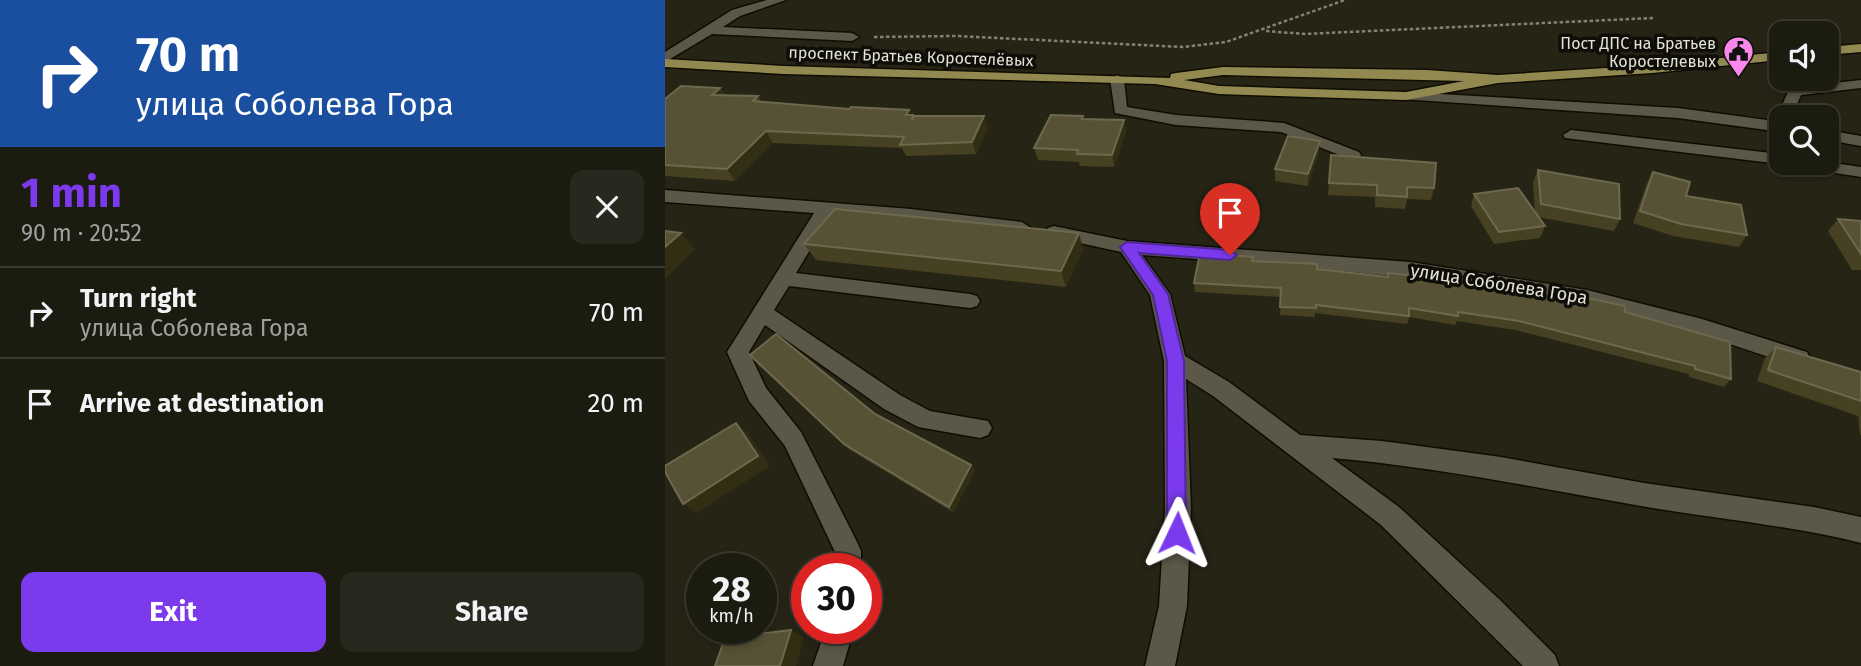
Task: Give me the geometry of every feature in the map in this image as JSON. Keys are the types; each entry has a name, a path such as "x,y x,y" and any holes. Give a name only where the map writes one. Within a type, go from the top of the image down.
{"main road":[{"path":"1839,50 1861,48"},
{"name":"проспект Братьев Коростелёвых","path":"665,61 784,70 1155,80 1219,90 1406,96 1498,79 1652,69 1769,57"},
{"name":"проспект Братьев Коростелёвых","path":"1155,80 1223,71 1427,74 1498,79"}],"street":[{"path":"665,61 736,13 761,3 780,0"},
{"path":"708,30 852,37"},
{"path":"1117,79 1120,110 1177,120 1285,128 1353,155"},
{"path":"1789,105 1795,91 1861,84"},
{"path":"1406,96 1678,113 1769,125"},
{"path":"1571,135 1769,158"},
{"path":"1839,137 1861,141"},
{"path":"1839,169 1861,172"},
{"name":"улица Соболева Гора","path":"665,196 911,215 1071,234 1127,247 1410,269 1587,297 1702,327 1810,361"},
{"path":"825,210 738,352 757,394 793,439 848,553"},
{"path":"1127,247 1160,294 1175,361 1178,509 1173,606 1160,666"},
{"path":"783,278 970,301"},
{"path":"762,312 892,402 926,420 979,428"},
{"path":"1175,361 1221,389 1390,516 1489,609 1544,666"},
{"path":"1297,445 1382,452 1501,468 1644,495 1814,519 1861,530"},
{"path":"828,666 835,644"}],"path":[{"path":"852,37 956,36 1183,47 1226,42 1345,0"},
{"path":"1266,30 1305,34 1653,18"}],"building":[{"path":"681,86 720,88 712,95 758,96 753,101 849,109 909,110 906,115 913,115 912,120 914,116 984,116 972,142 900,145 904,137 766,131 727,169 665,165 665,99"},
{"path":"1051,115 1124,120 1112,155 1077,154 1078,150 1034,148"},
{"path":"1288,136 1320,141 1308,174 1275,169"},
{"path":"1331,155 1436,163 1434,188 1407,187 1407,197 1377,195 1377,185 1329,183"},
{"path":"1538,170 1619,184 1620,219 1541,204"},
{"path":"1653,172 1690,182 1686,196 1741,205 1747,235 1681,224 1640,211"},
{"path":"1518,188 1545,226 1499,232 1474,194"},
{"path":"835,209 1079,233 1061,271 804,244"},
{"path":"1838,219 1861,221 1861,254"},
{"path":"665,231 681,233 665,247"},
{"path":"1200,253 1253,257 1252,261 1317,264 1317,269 1388,277 1388,273 1427,277 1428,274 1542,291 1582,302 1583,297 1625,306 1625,312 1730,342 1731,379 1695,369 1695,366 1519,321 1458,312 1458,316 1409,308 1409,316 1316,305 1316,308 1280,307 1281,288 1194,283"},
{"path":"776,334 875,414 971,465 949,507 844,444 750,355"},
{"path":"1776,347 1861,372 1861,401 1768,370"},
{"path":"736,423 758,456 683,504 665,472 665,466"},
{"path":"791,630 780,666 715,666 723,644 777,644 777,632"}],"place":[{"name":"Пост ДПС на Братьев Коростелевых","path":"1739,79"}],"route":[{"path":"1177,533 1175,361 1160,294 1127,247 1230,255"}]}
